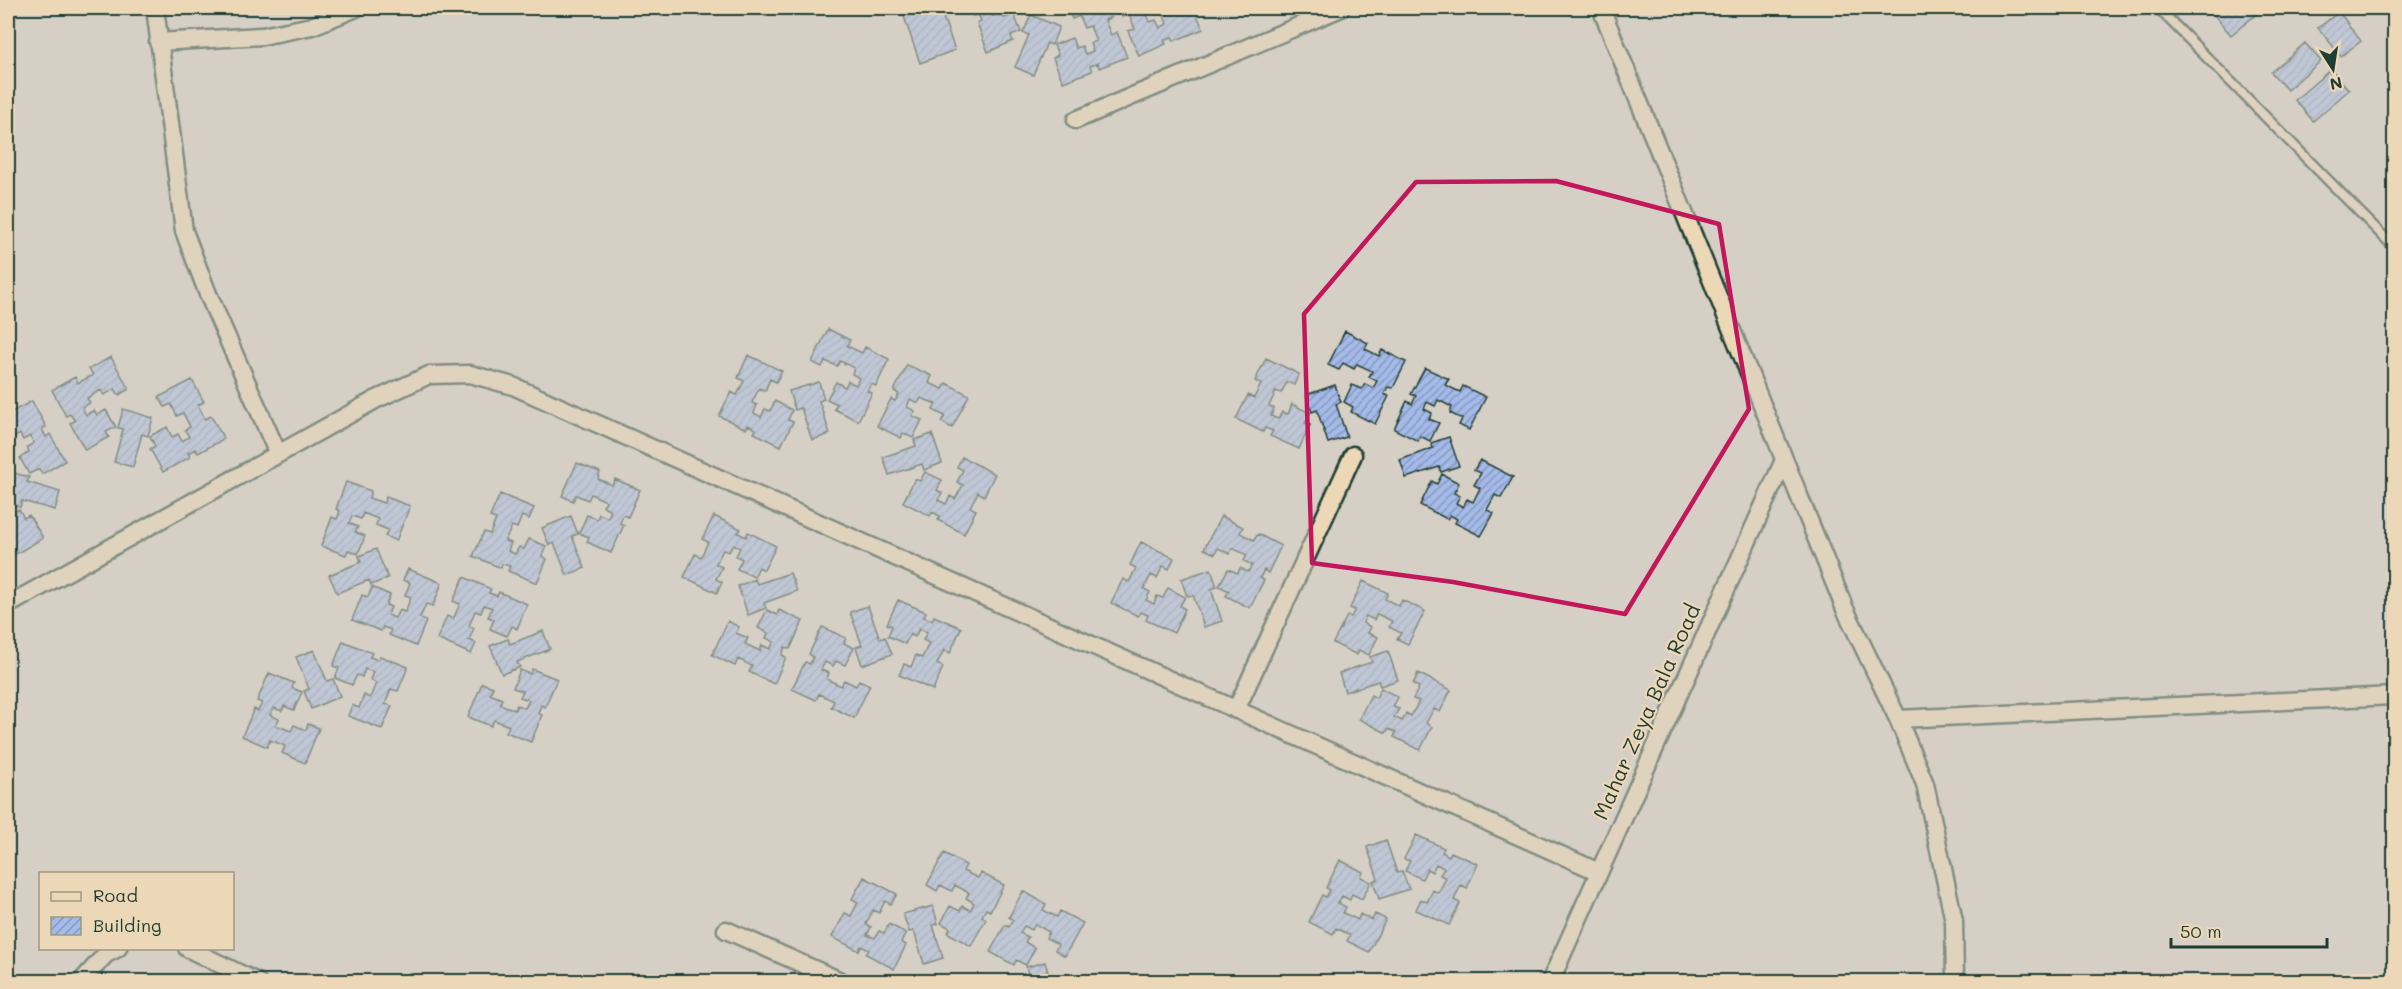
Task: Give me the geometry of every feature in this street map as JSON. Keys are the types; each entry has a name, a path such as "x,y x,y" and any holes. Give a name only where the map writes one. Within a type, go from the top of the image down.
{"street":[{"path":"155,8 184,231 208,294 278,454"},
{"path":"158,42 262,36 312,26 356,8"},
{"path":"1076,120 1341,8"},
{"path":"1601,8 1845,609 1898,719 1925,784 1954,921 1955,981"},
{"path":"8,605 375,400 429,375 470,374 513,386 1599,872"},
{"path":"1236,710 1353,455"},
{"name":"Mahar Zeya Bala Road","path":"1550,981 1784,460"},
{"path":"1898,719 2394,696"},
{"path":"726,930 843,981"},
{"path":"81,981 106,954 114,950"},
{"path":"191,950 257,981"}],"lane":[{"path":"2158,8 2394,248"}],"highlighted area":[{"path":"1556,181 1719,224 1749,409 1625,614 1453,582 1312,563 1304,314 1416,182"}],"building":[{"path":"901,8 940,8 955,50 920,63"},
{"path":"970,8 993,8 990,9 993,16 1001,13 1004,18 1014,14 1021,32 1011,36 1013,41 988,52 977,23 981,21 978,14 973,16"},
{"path":"1068,8 1108,8 1112,17 1105,20 1111,35 1117,32 1127,57 1099,68 1098,63 1090,66 1092,71 1063,82 1053,58 1058,55 1054,45 1072,38 1076,48 1082,46 1085,54 1093,51 1090,43 1096,41 1090,26 1084,28 1079,16 1072,19"},
{"path":"1118,8 1144,8 1150,22 1156,20 1160,28 1167,24 1164,16 1169,14 1166,8 1194,8 1203,29 1174,41 1172,37 1164,40 1166,44 1139,56 1128,31 1135,29 1129,14 1122,17"},
{"path":"2208,8 2264,8 2231,35"},
{"path":"2339,12 2361,41 2341,56 2318,28"},
{"path":"1031,15 1059,27 1052,45 1047,43 1033,75 1015,67 1029,35 1023,33"},
{"path":"2305,43 2321,61 2287,90 2271,72"},
{"path":"2331,69 2349,90 2313,121 2295,100"},
{"path":"828,329 850,340 847,346 862,353 865,347 889,359 876,386 871,384 867,391 872,393 858,421 834,409 837,404 827,399 836,382 845,387 848,381 856,385 859,378 852,374 854,368 840,361 837,366 825,361 822,367 812,362"},
{"path":"1345,331 1368,343 1365,349 1379,356 1382,350 1406,362 1393,388 1388,387 1384,394 1389,396 1375,424 1351,412 1353,407 1344,402 1352,385 1362,389 1365,384 1373,388 1377,381 1369,377 1372,371 1357,364 1354,369 1343,363 1339,370 1328,365"},
{"path":"748,355 782,371 776,382 770,379 765,391 759,388 752,403 757,405 754,413 761,417 765,409 770,411 775,401 792,410 788,420 793,422 781,446 754,433 756,429 748,425 746,429 719,416 731,392 737,395 744,381 738,378"},
{"path":"111,357 129,389 119,395 115,389 104,395 101,390 87,398 90,403 82,407 86,415 94,410 97,415 106,410 116,427 106,432 109,437 85,450 70,423 75,421 70,414 66,416 52,390 75,377 78,383 93,375 89,369"},
{"path":"1266,358 1299,374 1294,385 1287,382 1281,393 1276,391 1269,406 1274,408 1271,416 1278,419 1282,412 1288,414 1292,404 1310,413 1305,423 1310,425 1299,449 1270,436 1273,431 1265,428 1263,432 1236,419 1248,395 1254,398 1261,384 1255,381"},
{"path":"907,365 932,376 929,383 943,389 946,383 969,395 952,428 941,422 945,416 933,410 936,404 921,398 918,403 910,399 907,407 915,411 912,416 922,420 913,438 903,433 901,438 877,426 891,399 895,401 899,394 894,391"},
{"path":"1425,368 1449,379 1445,385 1460,392 1463,386 1486,397 1469,430 1459,425 1462,419 1450,413 1452,407 1438,400 1435,406 1427,402 1424,409 1432,413 1429,419 1439,423 1430,441 1420,436 1418,441 1394,429 1407,401 1412,404 1416,396 1411,394"},
{"path":"192,380 204,402 198,405 205,419 211,416 224,439 198,453 195,449 188,453 190,457 163,472 150,449 155,446 150,436 167,427 172,437 178,434 182,441 189,437 185,430 190,427 183,413 177,416 171,404 165,407 159,397"},
{"path":"819,382 824,399 819,401 830,434 812,440 801,408 795,410 789,391"},
{"path":"1335,385 1341,402 1336,404 1347,437 1328,443 1317,410 1312,412 1306,395"},
{"path":"32,401 46,427 42,429 46,437 50,434 65,461 42,474 39,469 29,474 20,458 29,452 27,447 34,443 30,436 23,440 20,434 8,441 8,422 11,420 8,414"},
{"path":"123,409 153,418 148,436 142,434 133,467 114,462 123,429 118,428"},
{"path":"932,434 942,463 924,470 922,464 889,475 883,457 916,446 914,440"},
{"path":"1449,437 1459,466 1441,472 1439,467 1406,478 1400,460 1433,448 1431,443"},
{"path":"962,457 995,474 984,496 978,492 970,507 976,510 964,534 938,520 940,516 932,512 930,516 903,502 915,479 920,481 925,472 942,480 937,490 942,493 938,500 946,504 950,496 955,499 963,485 957,482 963,470 957,467"},
{"path":"1480,460 1513,477 1501,498 1495,495 1487,510 1494,513 1481,536 1455,523 1457,519 1450,515 1447,519 1420,505 1432,481 1437,484 1442,474 1459,483 1454,493 1460,496 1456,503 1463,507 1467,499 1473,502 1480,488 1474,485 1481,473 1474,470"},
{"path":"577,463 600,472 598,479 612,485 615,479 640,490 628,517 623,515 620,523 624,525 611,553 587,542 589,537 579,533 587,515 597,519 599,514 608,518 611,510 603,506 606,501 591,494 588,500 576,495 573,501 562,496"},
{"path":"10,472 29,477 27,482 60,492 55,510 22,501 20,507 8,503"},
{"path":"346,482 371,491 369,498 384,503 386,497 410,506 396,541 385,536 388,530 376,525 378,519 363,513 361,519 352,516 349,523 358,527 355,532 365,536 358,554 348,550 346,555 321,546 332,517 337,519 340,511 336,509"},
{"path":"500,494 534,508 529,519 522,516 517,528 512,526 505,541 511,543 508,551 515,554 519,547 524,549 529,539 546,546 542,556 547,559 537,583 508,571 510,566 502,564 501,568 473,556 484,532 490,534 496,519 490,517"},
{"path":"19,509 24,518 29,515 43,538 16,554 13,549 8,553 8,515"},
{"path":"571,516 578,534 572,536 585,568 567,575 554,543 549,545 542,528"},
{"path":"714,516 741,529 738,533 746,537 748,532 776,546 764,570 759,567 754,577 737,569 742,559 736,556 740,548 733,545 729,552 723,550 716,564 722,567 716,579 722,582 717,593 684,577 695,554 701,557 708,542 702,539"},
{"path":"1221,516 1243,527 1240,533 1254,540 1258,534 1281,546 1268,573 1264,570 1260,578 1264,580 1250,608 1226,596 1229,591 1219,586 1228,569 1238,573 1240,568 1248,572 1252,565 1244,561 1247,555 1232,548 1230,554 1218,548 1215,554 1204,549"},
{"path":"1141,542 1174,558 1169,569 1163,566 1157,578 1151,575 1144,589 1150,592 1146,600 1154,604 1157,596 1163,598 1168,588 1185,597 1180,606 1185,609 1174,633 1146,620 1148,615 1140,612 1138,616 1111,603 1123,579 1129,582 1136,568 1130,565"},
{"path":"376,549 388,578 371,585 369,580 337,593 329,575 361,562 359,556"},
{"path":"408,569 442,583 433,606 426,604 420,618 426,621 416,646 389,635 391,630 383,627 381,631 352,620 362,595 368,597 372,587 390,595 386,605 391,607 388,615 395,618 399,610 405,612 411,597 405,595 410,583 403,580"},
{"path":"1211,569 1217,587 1211,589 1222,621 1204,627 1193,595 1187,596 1181,579"},
{"path":"790,573 797,591 764,603 766,608 748,615 738,586 755,579 757,584"},
{"path":"464,577 491,589 489,593 497,596 499,592 527,604 517,629 512,626 507,636 490,629 494,619 488,617 492,608 484,605 481,613 475,611 469,626 474,628 469,640 476,643 471,654 437,639 447,616 453,619 460,604 453,601"},
{"path":"1363,581 1388,593 1385,599 1399,606 1402,600 1425,611 1408,644 1397,639 1401,633 1389,627 1392,621 1377,614 1374,620 1366,616 1363,623 1371,627 1368,633 1378,637 1369,655 1359,650 1357,655 1333,643 1347,616 1351,617 1355,610 1350,608"},
{"path":"898,600 926,612 924,617 932,620 934,616 961,628 950,653 944,650 937,664 943,667 933,690 899,675 904,664 911,667 916,655 922,658 929,643 923,640 927,632 919,629 915,637 910,634 905,644 888,636 892,626 887,624"},
{"path":"868,606 880,639 885,637 892,654 862,665 856,647 862,645 850,612"},
{"path":"767,610 777,615 779,610 803,621 790,649 785,647 782,655 786,657 774,684 749,672 752,666 738,659 735,666 712,655 728,621 739,627 736,633 748,638 745,644 760,651 762,645 770,649 774,642 766,638 768,633 758,628"},
{"path":"822,627 846,638 844,643 854,648 845,665 836,661 833,666 825,662 821,670 829,673 827,679 841,686 844,680 856,686 859,680 870,685 854,718 831,707 834,701 819,694 816,700 792,689 805,662 810,664 813,657 809,654"},
{"path":"543,631 550,649 517,662 520,667 502,674 490,646 508,639 510,644"},
{"path":"343,641 372,653 370,657 378,660 380,656 408,667 398,691 391,689 385,704 392,706 382,729 348,716 352,705 359,708 364,695 370,698 376,683 370,680 373,672 365,669 362,677 357,675 352,685 335,678 339,668 333,666"},
{"path":"314,650 327,681 333,679 340,696 311,709 304,691 309,689 296,657"},
{"path":"1388,651 1398,680 1380,686 1378,681 1345,692 1339,673 1372,662 1370,657"},
{"path":"532,669 557,679 545,707 541,705 538,713 542,715 531,742 506,732 509,726 494,720 491,726 468,717 482,683 493,687 490,694 502,699 500,704 515,710 517,705 525,708 529,700 520,697 523,691 513,688 520,670 530,674"},
{"path":"269,673 294,683 292,688 302,692 294,710 284,706 282,711 274,708 270,715 279,719 276,725 291,731 294,725 306,730 308,724 319,728 305,763 282,753 285,746 270,740 267,747 242,736 254,709 258,711 262,703 257,701"},
{"path":"1418,673 1451,690 1440,712 1434,709 1426,723 1432,727 1420,750 1394,737 1396,732 1388,729 1386,733 1359,719 1371,695 1376,698 1381,688 1398,697 1393,707 1399,709 1394,717 1402,721 1406,713 1411,716 1419,701 1413,699 1419,687 1413,684"},
{"path":"1416,835 1444,848 1442,852 1449,856 1451,852 1478,864 1467,888 1461,885 1454,900 1460,903 1449,925 1416,910 1421,899 1427,902 1433,890 1438,893 1446,878 1440,875 1444,868 1436,864 1432,872 1427,869 1422,879 1405,871 1410,861 1404,859"},
{"path":"1386,840 1397,873 1402,871 1409,889 1379,899 1373,881 1378,879 1367,847"},
{"path":"944,853 966,865 963,871 978,878 981,873 1004,885 990,911 986,909 982,916 986,919 971,946 948,933 950,928 941,923 950,906 960,911 962,906 970,910 974,903 966,898 969,893 955,885 952,891 940,885 937,891 927,885"},
{"path":"1340,860 1363,872 1361,877 1371,882 1362,899 1352,894 1350,900 1342,896 1338,903 1346,907 1343,913 1358,920 1360,914 1372,920 1375,914 1386,919 1369,952 1347,941 1350,935 1336,928 1333,934 1309,922 1322,895 1326,897 1330,890 1326,888"},
{"path":"864,877 897,894 891,904 885,901 879,913 873,910 866,924 871,927 867,935 875,938 879,931 884,933 889,924 906,933 901,942 906,945 894,969 866,954 869,950 861,946 859,951 832,937 845,913 851,916 858,902 852,899"},
{"path":"1023,891 1046,904 1043,910 1057,917 1060,911 1083,923 1065,956 1055,950 1058,944 1046,938 1049,932 1035,924 1032,930 1024,926 1020,933 1028,937 1025,942 1035,948 1026,965 1016,960 1014,965 990,952 1005,925 1009,927 1013,920 1009,917"},
{"path":"933,906 938,924 933,925 943,958 924,964 914,931 909,932 903,914"},
{"path":"1045,962 1051,982 998,982 1028,973 1026,967"}]}
